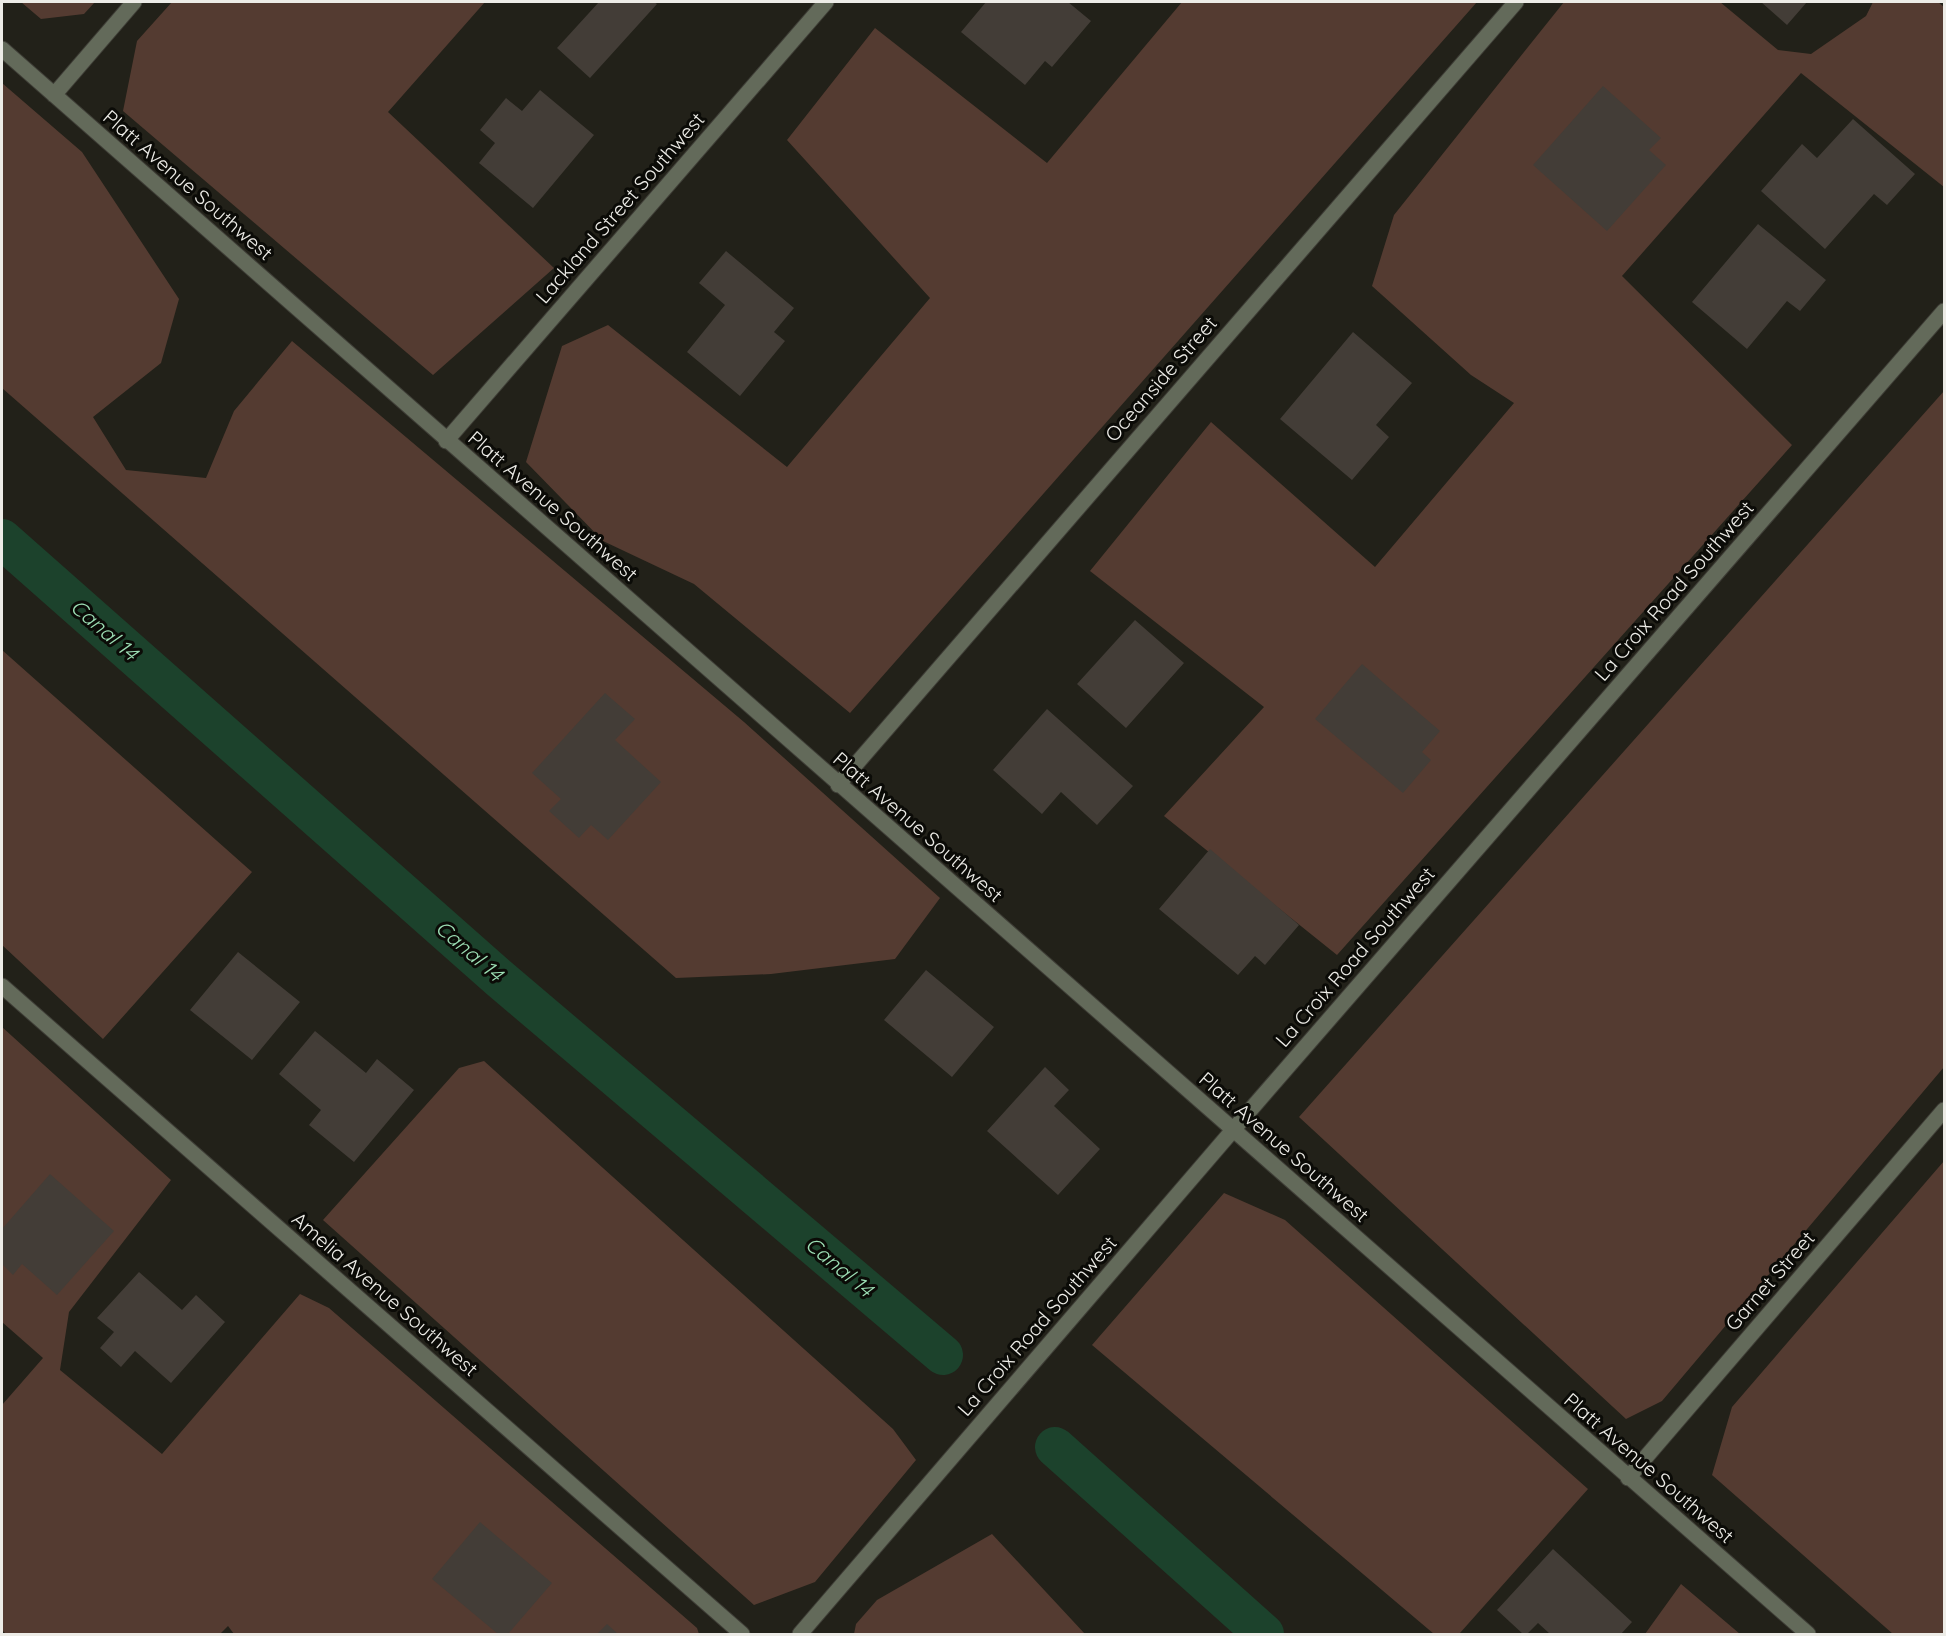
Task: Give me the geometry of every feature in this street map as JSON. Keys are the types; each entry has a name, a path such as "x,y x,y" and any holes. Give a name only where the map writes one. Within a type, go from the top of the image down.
{"street":[{"path":"54,95 134,2"},
{"name":"Lackland Street Southwest","path":"446,441 826,2"},
{"name":"Oceanside Street","path":"838,785 1516,2"},
{"name":"Platt Avenue Southwest","path":"2,50 1808,1635"},
{"name":"La Croix Road Southwest","path":"800,1635 1233,1130 1944,311"},
{"name":"Amelia Avenue Southwest","path":"2,986 742,1635"},
{"name":"Garnet Street","path":"1628,1478 1944,1110"}],"shaded area":[{"path":"21,2 95,2 84,14 41,19"},
{"path":"172,2 485,2 388,112 554,268 433,375 123,111 137,41"},
{"path":"1182,2 1477,2 850,713 694,584 603,541 526,462 562,346 608,325 787,467 930,298 787,140 875,28 1047,163"},
{"path":"1564,2 1720,2 1778,50 1811,54 1866,16 1873,2 1938,2 1944,7 1944,187 1801,73 1622,276 1792,445 1337,955 1164,816 1264,707 1090,571 1211,422 1375,567 1514,403 1471,375 1372,286 1394,215"},
{"path":"2,83 82,152 179,299 161,363 93,417 126,470 206,478 234,411 292,341 744,722 940,898 895,959 771,974 676,978 2,388"},
{"path":"1944,391 1944,1067 1662,1401 1626,1419 1299,1117"},
{"path":"2,650 252,872 103,1039 2,945"},
{"path":"2,1027 171,1180 69,1312 60,1370 162,1454 300,1294 329,1308 697,1628 699,1634 234,1634 228,1626 220,1634 6,1634 2,1630 2,1405 43,1358 2,1322"},
{"path":"484,1061 893,1429 916,1460 815,1582 754,1605 323,1220 459,1068"},
{"path":"1944,1161 1944,1634 1893,1634 1712,1475 1732,1407"},
{"path":"1224,1193 1285,1220 1588,1489 1461,1634 1434,1634 1092,1345"},
{"path":"992,1534 1085,1634 854,1634 856,1624 877,1600"},
{"path":"1681,1584 1740,1634 1645,1634"}],"building":[{"path":"599,2 654,2 657,4 590,78 557,48"},
{"path":"986,2 1068,2 1091,21 1052,67 1045,61 1025,85 961,32"},
{"path":"1761,2 1807,2 1787,25"},
{"path":"1603,86 1661,138 1649,150 1666,165 1607,231 1533,165"},
{"path":"540,90 594,135 533,208 479,163 495,143 480,130 506,98 522,111"},
{"path":"1853,119 1915,174 1887,205 1874,194 1825,249 1761,191 1802,144 1817,158"},
{"path":"1758,224 1826,280 1800,311 1787,301 1747,349 1692,302"},
{"path":"726,251 794,308 774,332 785,341 740,396 687,352 725,305 699,283"},
{"path":"1353,332 1412,383 1376,425 1389,437 1352,480 1280,419"},
{"path":"1135,620 1184,663 1126,728 1077,684"},
{"path":"1362,664 1440,731 1422,752 1431,760 1403,793 1315,719"},
{"path":"605,693 635,719 615,740 661,782 608,840 591,825 579,838 549,811 561,799 532,773"},
{"path":"1047,709 1133,786 1097,825 1061,792 1042,814 993,770"},
{"path":"1210,849 1299,925 1265,965 1255,956 1238,975 1159,909"},
{"path":"238,952 300,1002 252,1060 190,1010"},
{"path":"926,970 994,1027 952,1077 884,1020"},
{"path":"315,1031 366,1073 377,1059 414,1090 354,1162 309,1125 321,1110 279,1074"},
{"path":"1045,1067 1069,1090 1054,1106 1100,1149 1058,1195 987,1131"},
{"path":"50,1174 114,1231 57,1295 22,1264 13,1275 2,1264 2,1229"},
{"path":"139,1272 182,1310 196,1295 225,1322 171,1383 135,1351 121,1367 100,1348 114,1332 97,1318"},
{"path":"480,1522 552,1583 508,1634 498,1634 432,1579"},
{"path":"1553,1549 1632,1622 1621,1634 1550,1634 1538,1623 1527,1634 1523,1634 1497,1610"},
{"path":"607,1624 618,1634 597,1634"}],"waterway":[{"name":"Canal 14","path":"2,539 500,979 943,1355"},
{"name":"Canal 14","path":"1055,1447 1264,1634"}]}
